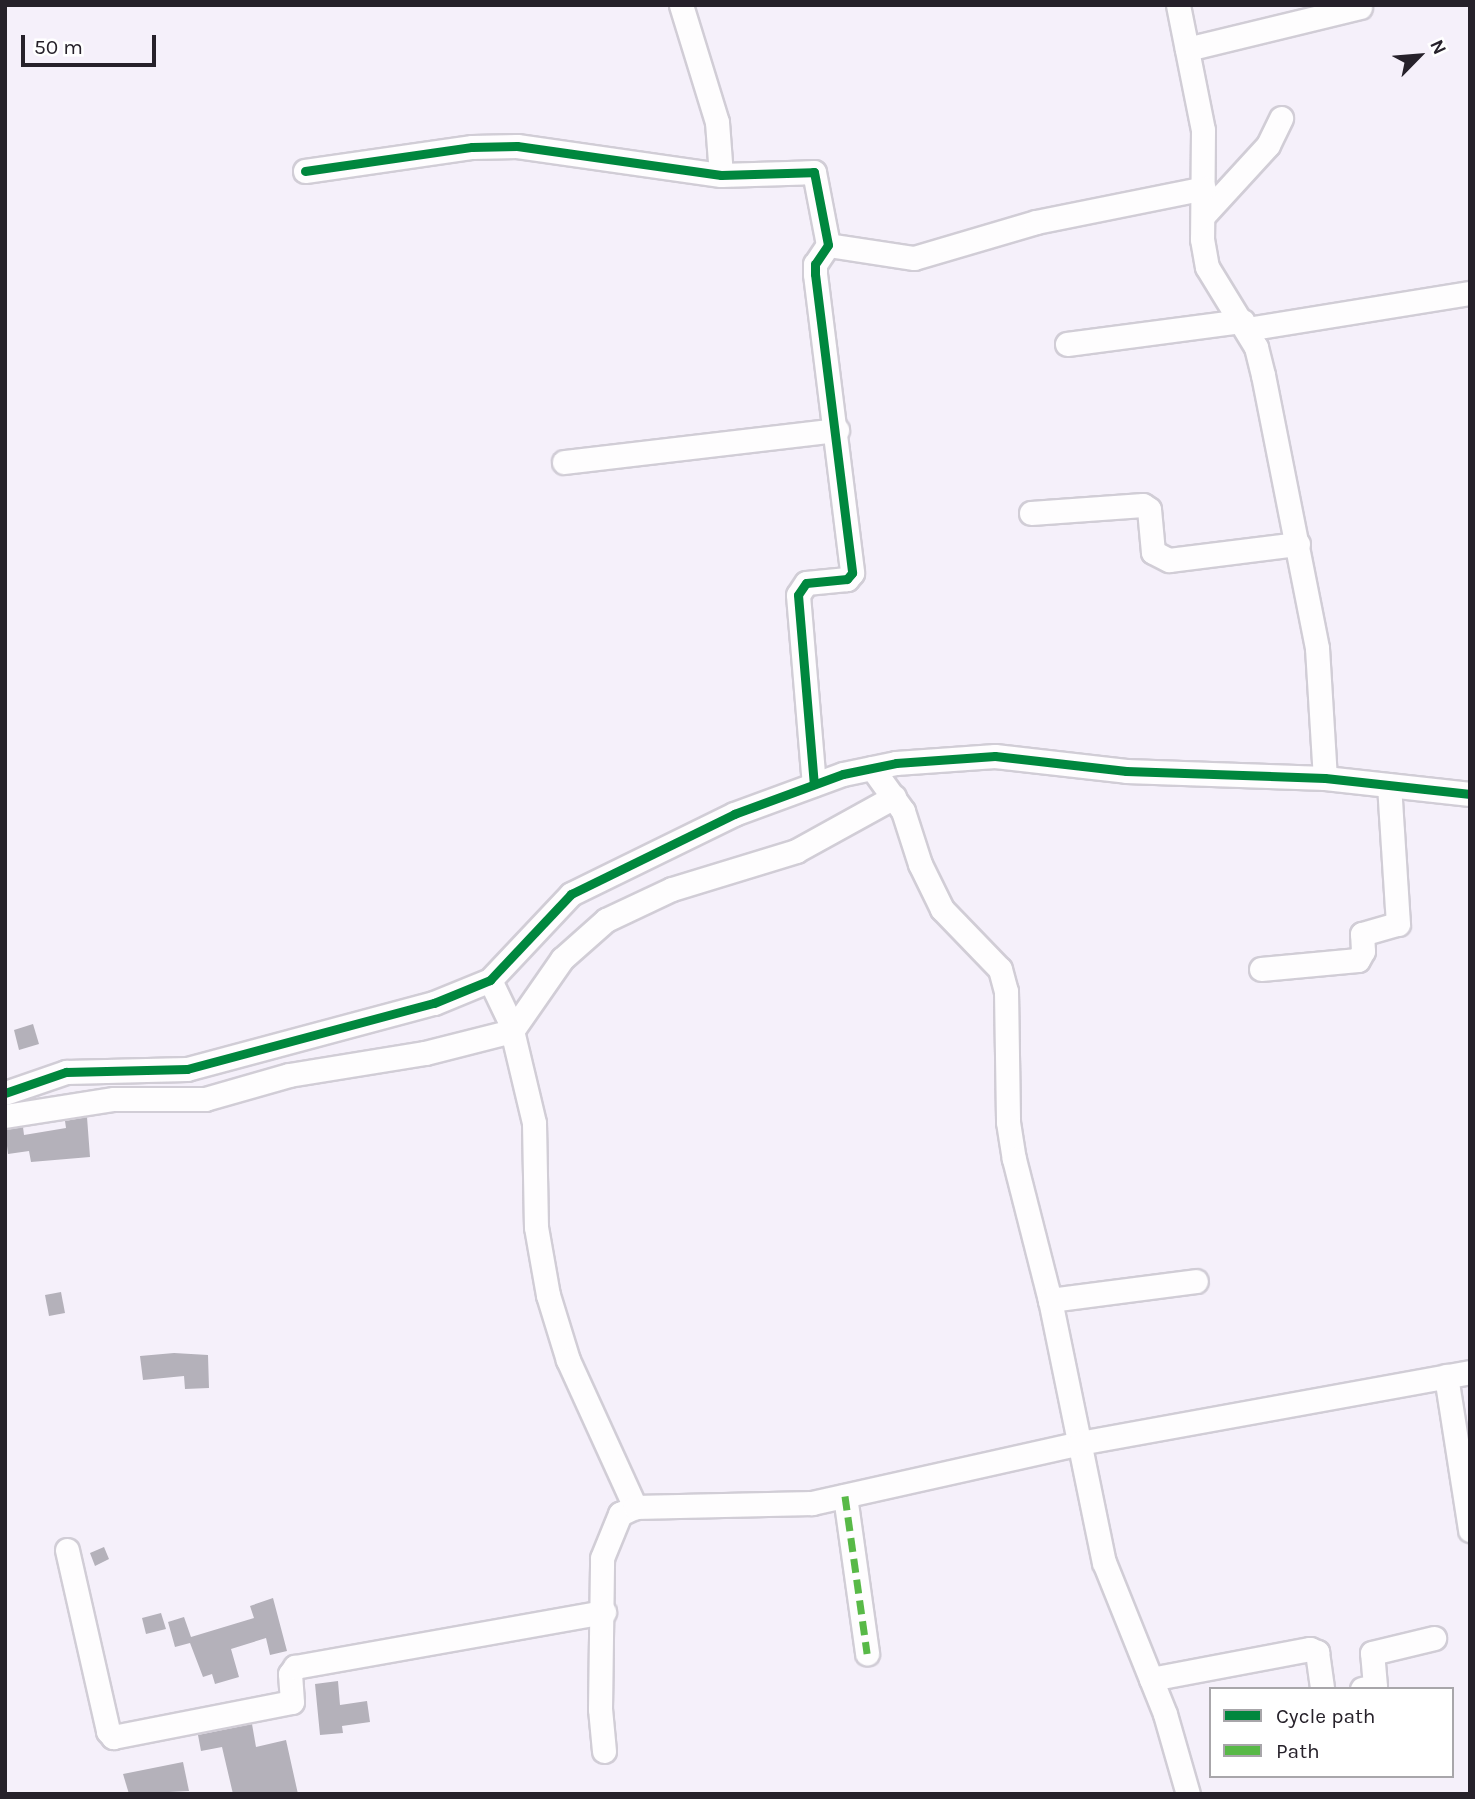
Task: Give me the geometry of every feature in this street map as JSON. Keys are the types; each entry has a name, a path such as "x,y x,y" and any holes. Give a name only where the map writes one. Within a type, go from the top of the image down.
{"street":[{"path":"681,5 717,122 722,175"},
{"path":"1178,5 1203,130 1203,215 1207,267 1244,325 1263,375 1298,544 1323,691 1325,778"},
{"path":"1187,49 1360,6"},
{"path":"1203,215 1268,145 1281,118"},
{"path":"305,171 472,147 517,146 722,175 795,169 814,172 828,245 815,264 815,274 837,430 852,572 847,579 806,583 798,595 814,784"},
{"path":"828,245 914,258 1036,222 1204,188"},
{"path":"1067,344 1244,325 1470,293"},
{"path":"564,462 837,430"},
{"path":"1031,513 1143,505 1149,509 1153,552 1169,560 1298,544"},
{"path":"5,1093 66,1072 187,1069 434,1003 490,980 571,894 734,814 814,784 872,768 945,758 995,757 1126,771 1325,778 1470,794"},
{"path":"872,768 894,797 942,909 1000,969 1006,990 1008,1122 1050,1300 1104,1562 1151,1679 1188,1794"},
{"path":"1261,970 1358,960 1363,951 1362,934 1398,924 1389,785"},
{"path":"5,1116 114,1099 205,1099 289,1075 425,1053 512,1031 562,959 606,920 672,889 796,851 894,797"},
{"path":"490,980 512,1031 534,1123 536,1227 548,1296 568,1360 635,1507"},
{"path":"1050,1300 1196,1282"},
{"path":"604,1751 600,1709 604,1612 602,1558 620,1514 635,1507 812,1503 1080,1443 1470,1372"},
{"path":"1446,1376 1470,1530"},
{"path":"845,1496 867,1653"},
{"path":"67,1550 108,1731 113,1737 286,1705 295,1696 290,1674 295,1667 604,1612"},
{"path":"1371,1687 1375,1686 1372,1653 1434,1638"},
{"path":"1151,1679 1314,1649 1322,1687"}],"building":[{"path":"33,1024 39,1044 19,1050 14,1030"},
{"path":"87,1117 90,1157 31,1162 29,1151 8,1154 5,1130 23,1127 24,1135 66,1128 65,1121"},
{"path":"61,1292 65,1313 49,1316 45,1295"},
{"path":"174,1353 208,1355 209,1388 185,1389 184,1376 143,1380 140,1356"},
{"path":"104,1547 109,1559 95,1566 90,1553"},
{"path":"273,1598 287,1651 270,1655 266,1638 231,1649 239,1677 215,1684 212,1674 203,1677 190,1643 175,1647 168,1622 184,1617 191,1637 254,1618 250,1606"},
{"path":"161,1613 166,1629 146,1634 142,1618"},
{"path":"338,1681 340,1705 367,1701 370,1722 342,1726 343,1733 320,1735 315,1684"},
{"path":"252,1724 256,1747 286,1740 298,1794 233,1794 222,1747 201,1751 198,1735"},
{"path":"183,1762 189,1791 129,1794 123,1774"}],"marked path":[{"path":"845,1496 867,1653"}],"cycle path":[{"path":"305,171 472,147 517,146 721,175 814,172 828,245 815,264 815,274 852,573 847,579 806,583 798,595 814,784"},
{"path":"5,1093 66,1072 187,1069 434,1003 490,980 571,894 734,814 843,774 896,763 995,756 1126,771 1325,778 1470,794"}]}
